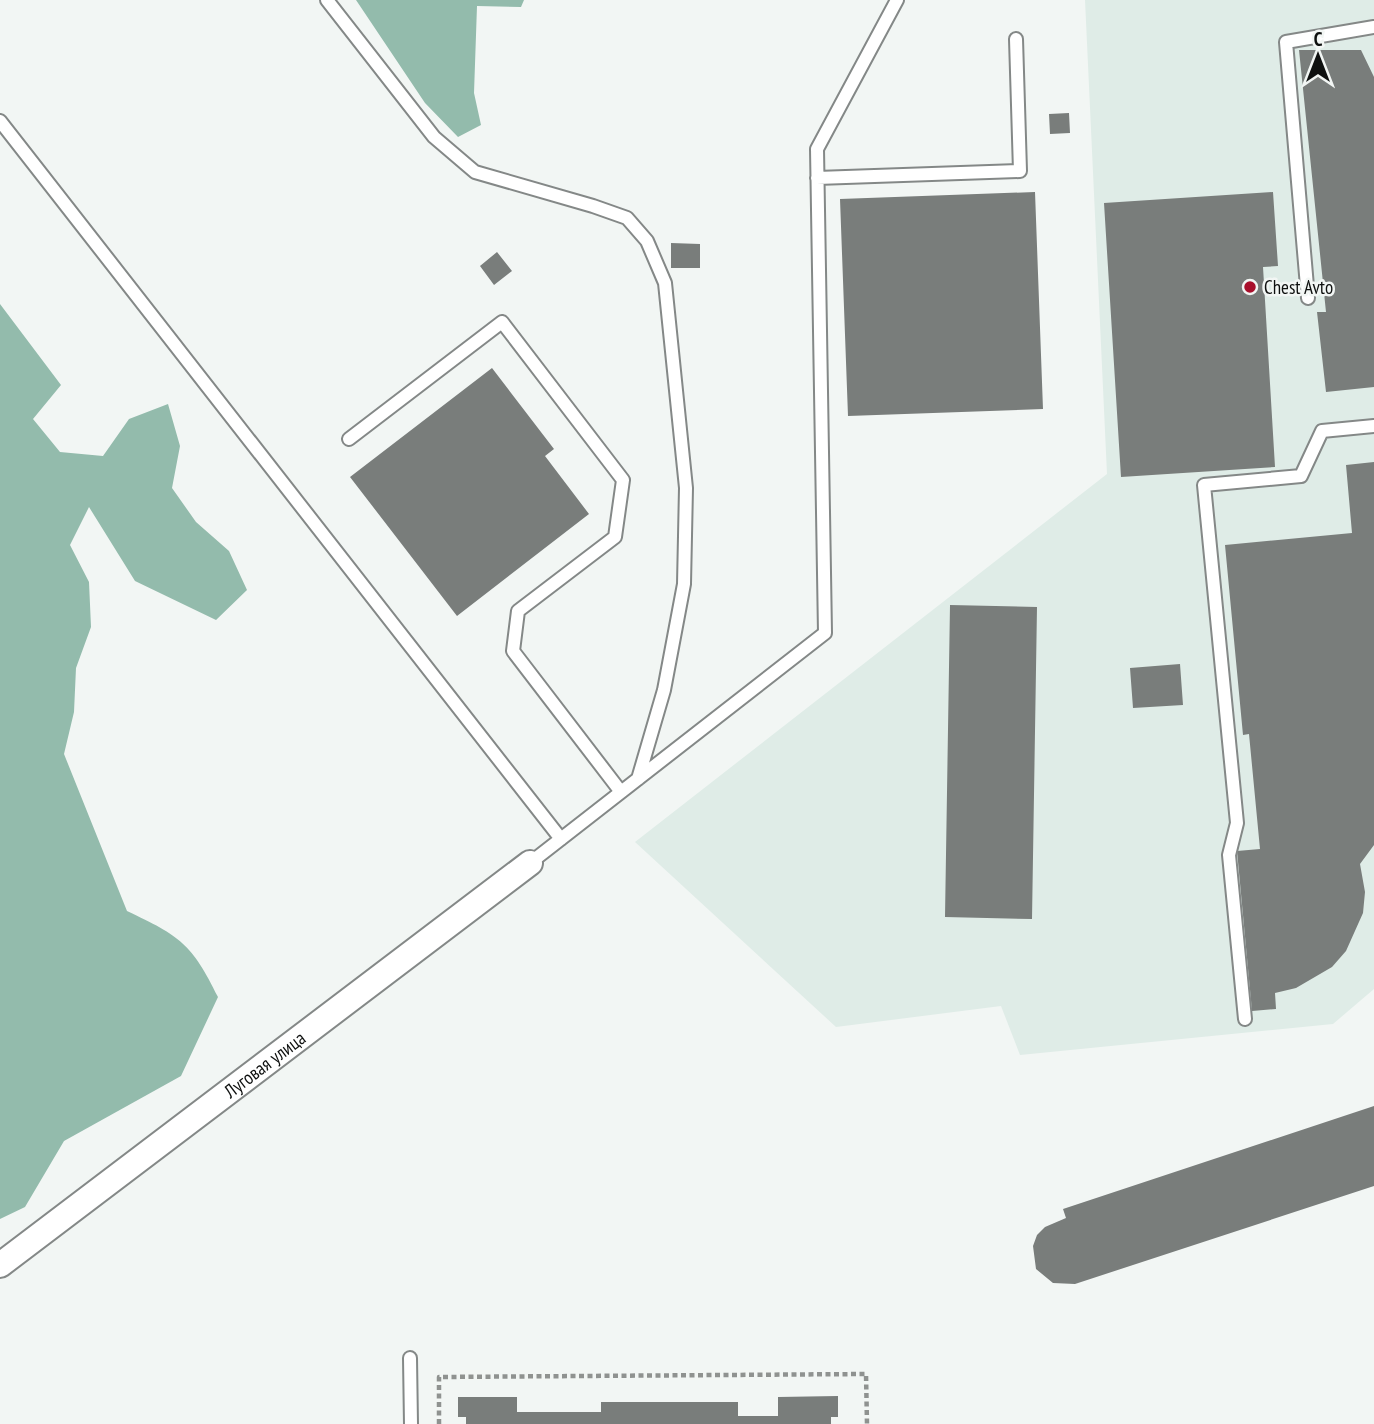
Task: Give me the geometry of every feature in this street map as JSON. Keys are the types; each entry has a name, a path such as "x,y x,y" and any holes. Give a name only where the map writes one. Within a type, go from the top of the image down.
{"street":[{"name":"Луговая улица","path":"0,1265 530,863"}],"lane":[{"path":"327,0 434,137 475,172 627,218 648,241 665,283 686,488 684,584 664,690 638,779"},
{"path":"530,863 825,633 817,149 897,0"},
{"path":"1308,298 1286,42 1374,27"},
{"path":"817,178 1020,171 1016,40"},
{"path":"0,121 561,839"},
{"path":"349,439 502,322 623,480 615,537 518,611 513,652 621,792"},
{"path":"1245,1019 1229,855 1237,823 1204,485 1301,476 1322,431 1374,426"},
{"path":"410,1358 411,1424"}],"path":[{"path":"439,1424 439,1377 866,1374 867,1424"}],"shaded area":[{"path":"1085,0 1374,0 1374,989 1333,1024 1020,1055 1001,1006 836,1027 635,842 1107,474"}],"green space":[{"path":"356,0 524,0 521,7 477,6 474,93 481,125 458,137 425,103"},
{"path":"0,304 61,385 33,419 60,452 103,456 129,419 168,404 180,446 172,488 196,522 229,551 247,590 216,620 135,581 89,507 70,545 89,582 91,627 76,668 74,712 64,754 127,911 172,935 183,944 200,965 218,997 181,1076 64,1141 25,1207 0,1219"}],"building":[{"path":"1299,50 1361,50 1374,77 1374,387 1326,392 1317,312 1326,312"},
{"path":"1069,113 1070,133 1050,134 1049,114"},
{"path":"1035,192 1043,409 848,416 840,199"},
{"path":"1273,192 1278,266 1263,267 1275,467 1121,477 1104,203"},
{"path":"671,243 700,244 700,268 671,268"},
{"path":"497,252 512,271 494,285 480,266"},
{"path":"492,368 554,449 545,456 589,514 457,616 350,477"},
{"path":"1374,462 1374,845 1360,864 1365,892 1363,913 1346,951 1332,967 1296,988 1275,993 1276,1009 1252,1011 1237,851 1260,849 1249,734 1243,735 1225,545 1352,533 1346,465"},
{"path":"950,605 1037,607 1032,919 945,917"},
{"path":"1180,664 1183,705 1133,708 1130,668"},
{"path":"1374,1106 1374,1186 1075,1284 1053,1283 1036,1269 1033,1246 1037,1235 1045,1227 1066,1218 1063,1209"},
{"path":"838,1396 838,1417 831,1417 831,1424 466,1424 466,1417 458,1417 458,1397 517,1397 517,1412 601,1412 601,1402 738,1402 738,1416 778,1416 778,1397"}],"place":[{"name":"Chest Avto","path":"1250,287"}]}
